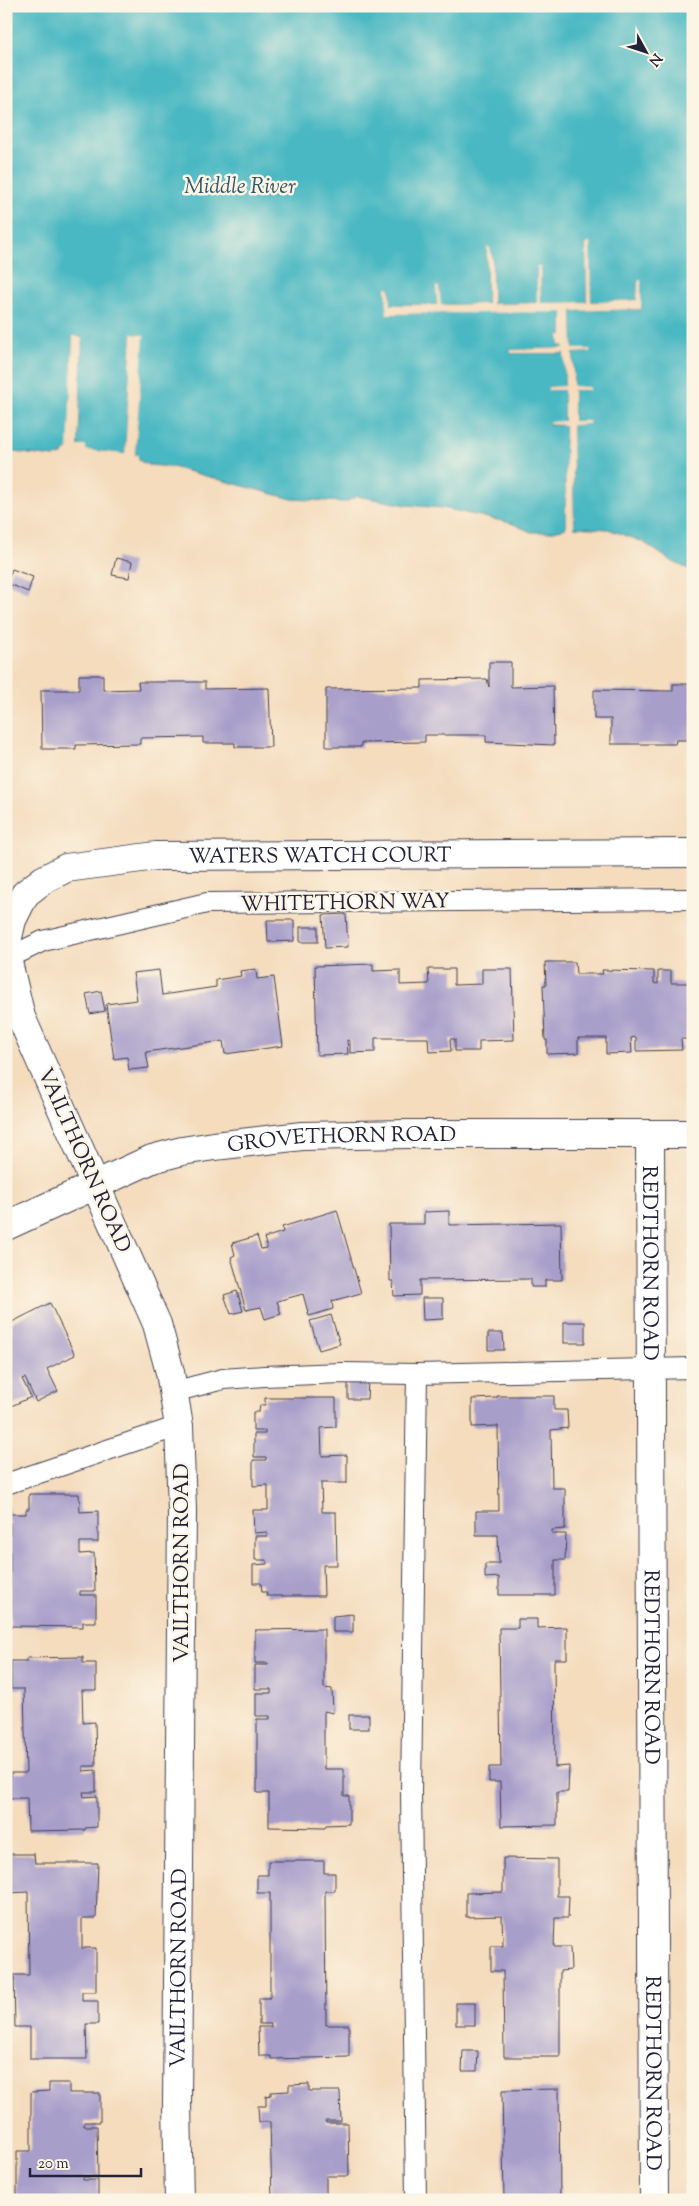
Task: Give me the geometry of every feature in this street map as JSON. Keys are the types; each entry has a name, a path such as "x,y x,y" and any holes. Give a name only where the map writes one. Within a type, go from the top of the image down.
{"street":[{"name":"WATERS WATCH COURT","path":"7,958 6,942 12,920 25,894 43,880 66,868 118,860 156,856 203,855 693,853"},
{"name":"VAILTHORN ROAD","path":"7,958 22,1017 157,1324 180,1426 182,1510 177,2104 179,2200"},
{"name":"REDTHORN ROAD","path":"650,1134 654,2200"},
{"name":"GROVETHORN ROAD","path":"6,1226 96,1183 152,1160 182,1151 302,1136 693,1134"}],"lane":[{"name":"WHITETHORN WAY","path":"7,958 43,941 207,903 693,899"},
{"path":"173,1392 223,1379 342,1373 417,1374 693,1368"},
{"path":"416,2200 411,1791 417,1374"},
{"path":"6,1484 180,1426"}],"water":[{"name":"Middle River","path":"6,6 693,6 693,571 673,562 643,542 608,529 574,527 572,424 589,424 590,421 573,421 573,390 588,390 588,387 573,387 573,353 590,352 589,349 573,350 572,311 641,309 638,281 637,300 591,302 589,243 586,243 587,302 541,303 539,267 537,268 538,303 492,304 492,257 487,247 487,304 440,305 439,287 437,286 437,305 391,305 390,288 386,288 388,314 563,311 563,335 559,335 560,346 563,345 564,348 511,350 511,353 564,353 565,387 548,387 549,390 564,390 564,422 549,423 549,425 565,425 566,528 549,532 531,532 511,523 443,508 407,505 357,496 346,502 292,499 172,467 149,465 140,461 138,455 135,455 143,335 132,334 125,454 85,450 85,446 78,446 82,337 73,337 69,448 62,455 54,457 6,451"}],"pier":[{"path":"586,243 590,243 591,302 637,300 638,281 641,280 641,309 572,311 573,349 590,349 590,352 573,353 573,386 589,387 589,390 573,390 573,421 590,421 589,424 572,425 574,527 571,527 570,310 572,308 638,307 638,302 591,305 492,307 489,305 487,307 390,308 390,311 565,310 566,335 562,337 562,343 566,345 567,387 568,528 566,528 565,425 549,424 549,422 564,421 564,390 548,390 548,387 565,386 564,353 511,353 511,350 564,348 563,345 560,346 559,335 563,335 563,312 387,314 386,287 390,288 391,305 437,305 436,286 439,287 441,305 487,304 487,247 490,248 492,257 492,304 537,303 537,267 540,267 541,303 587,302"},
{"path":"132,334 144,335 135,455 138,455 138,463 132,455 141,337 135,337 128,454 125,457 85,453 83,449 75,447 79,339 76,339 71,448 68,452 73,336 82,337 78,446 86,446 86,450 125,454"}],"building":[{"path":"116,558 132,562 129,578 112,575"},
{"path":"12,569 33,577 28,592 7,583"},
{"path":"489,662 511,662 511,687 553,686 554,745 486,742 486,735 425,735 425,742 361,743 361,747 326,747 326,689 422,688 422,680 487,679 489,687"},
{"path":"79,675 103,675 103,690 139,689 138,682 205,682 205,689 269,688 271,747 235,747 235,743 203,743 203,737 140,738 140,744 76,745 76,749 42,749 41,690 79,690"},
{"path":"673,684 693,684 693,740 676,740 675,744 611,744 611,719 594,719 594,690 673,691"},
{"path":"346,914 348,947 325,948 323,915"},
{"path":"267,920 294,920 294,941 268,942"},
{"path":"300,927 318,927 318,942 300,942"},
{"path":"545,962 575,962 576,974 603,974 602,970 654,971 654,983 658,984 658,971 671,971 671,983 693,983 693,1039 681,1039 682,1050 636,1051 636,1037 631,1038 632,1053 606,1054 606,1038 578,1038 578,1053 547,1054 543,985 546,985"},
{"path":"373,964 373,971 400,970 400,985 429,984 428,969 454,969 454,985 482,984 482,969 512,969 514,1040 479,1041 479,1051 455,1051 455,1039 450,1039 451,1051 429,1052 428,1038 375,1038 375,1052 350,1053 350,1041 347,1040 348,1054 317,1055 315,966"},
{"path":"256,969 257,979 274,977 283,1046 225,1054 223,1041 146,1052 149,1068 129,1070 127,1057 114,1059 106,1004 137,1000 133,973 159,970 162,995 216,987 216,980 241,976 240,971"},
{"path":"101,991 105,1011 90,1014 86,994"},
{"path":"337,1210 361,1293 332,1301 333,1309 309,1316 303,1294 277,1301 281,1314 265,1319 261,1307 246,1310 231,1257 235,1255 232,1243 257,1236 261,1249 267,1248 264,1238 283,1232 282,1227"},
{"path":"449,1211 449,1225 561,1223 562,1280 545,1280 545,1287 531,1287 531,1279 420,1280 420,1295 394,1296 393,1281 390,1281 389,1224 424,1224 424,1212"},
{"path":"237,1291 243,1311 231,1314 224,1295"},
{"path":"422,1298 443,1298 443,1319 423,1320"},
{"path":"50,1303 75,1355 47,1369 58,1391 36,1402 25,1378 22,1379 31,1397 7,1408 6,1325"},
{"path":"331,1315 340,1344 319,1350 310,1321"},
{"path":"564,1322 585,1322 585,1343 564,1343"},
{"path":"488,1333 503,1333 504,1350 488,1350"},
{"path":"348,1381 368,1381 367,1399 348,1399"},
{"path":"497,1396 554,1396 554,1410 567,1410 568,1428 551,1430 552,1488 565,1488 565,1529 552,1530 552,1534 566,1534 565,1560 555,1560 555,1595 499,1595 499,1577 485,1578 485,1564 499,1564 498,1535 476,1535 476,1511 499,1511 498,1426 472,1427 472,1399 497,1398"},
{"path":"265,1398 336,1398 336,1427 321,1428 322,1456 347,1455 347,1483 321,1483 322,1512 336,1512 337,1565 323,1565 324,1596 266,1596 267,1592 262,1592 261,1583 253,1583 253,1565 267,1564 267,1560 255,1560 255,1536 267,1536 267,1532 254,1533 253,1510 268,1510 268,1485 253,1486 253,1460 266,1460 266,1457 254,1457 254,1434 265,1434 265,1431 253,1431 253,1412 259,1412 260,1405 265,1405"},
{"path":"29,1494 79,1494 80,1512 98,1511 98,1542 80,1542 80,1554 94,1553 95,1591 80,1591 80,1595 96,1595 96,1622 83,1622 83,1627 10,1626 10,1522 6,1522 6,1504 9,1505 9,1514 26,1514 26,1509 29,1509"},
{"path":"353,1614 353,1632 333,1632 333,1616"},
{"path":"518,1619 537,1619 537,1628 567,1627 567,1659 555,1659 554,1661 555,1767 569,1766 568,1792 557,1792 557,1825 501,1826 500,1782 489,1782 489,1767 501,1767 499,1628 518,1628"},
{"path":"324,1629 324,1688 332,1689 333,1713 324,1711 324,1769 344,1769 344,1796 349,1796 349,1824 326,1825 325,1828 269,1827 269,1793 257,1793 257,1719 270,1719 270,1716 256,1716 256,1693 271,1693 271,1689 255,1689 255,1665 268,1665 268,1663 255,1663 255,1630"},
{"path":"83,1657 83,1663 96,1663 96,1690 82,1690 83,1723 95,1722 96,1766 83,1766 83,1771 96,1770 96,1792 83,1792 84,1797 97,1796 97,1827 85,1828 85,1830 28,1831 27,1798 10,1798 10,1773 26,1773 24,1689 11,1689 11,1661 27,1661 27,1658"},
{"path":"349,1715 369,1715 369,1729 349,1729"},
{"path":"9,1854 34,1854 35,1863 98,1863 96,1918 82,1918 82,1948 96,1948 96,1992 82,1992 82,2001 98,2001 98,2024 86,2024 87,2059 30,2059 30,2027 15,2027 14,1975 29,1975 28,1892 8,1893"},
{"path":"503,1858 557,1859 557,1896 569,1896 568,1918 555,1918 554,1947 570,1947 571,1970 560,1971 560,2057 504,2057 503,1971 491,1971 491,1946 503,1946 502,1916 466,1917 466,1893 503,1892"},
{"path":"268,1861 324,1861 324,1873 335,1873 335,1891 325,1891 326,2025 349,2025 349,2057 271,2059 271,2056 259,2056 258,2027 271,2027 271,2024 259,2024 259,1998 270,1998 270,1893 257,1893 257,1875 268,1875"},
{"path":"456,2003 475,2003 475,2025 456,2025"},
{"path":"463,2051 478,2051 477,2071 462,2071"},
{"path":"49,2083 69,2083 69,2093 100,2093 100,2122 84,2122 84,2126 97,2126 98,2177 83,2177 83,2180 98,2180 98,2200 17,2200 17,2151 31,2151 31,2092 49,2091"},
{"path":"309,2084 309,2091 340,2091 341,2121 325,2121 326,2123 348,2123 349,2176 326,2176 326,2200 272,2200 270,2122 259,2122 258,2106 266,2106 266,2096 271,2095 271,2092 289,2091 289,2085"},
{"path":"559,2089 560,2200 504,2200 502,2090"}]}
